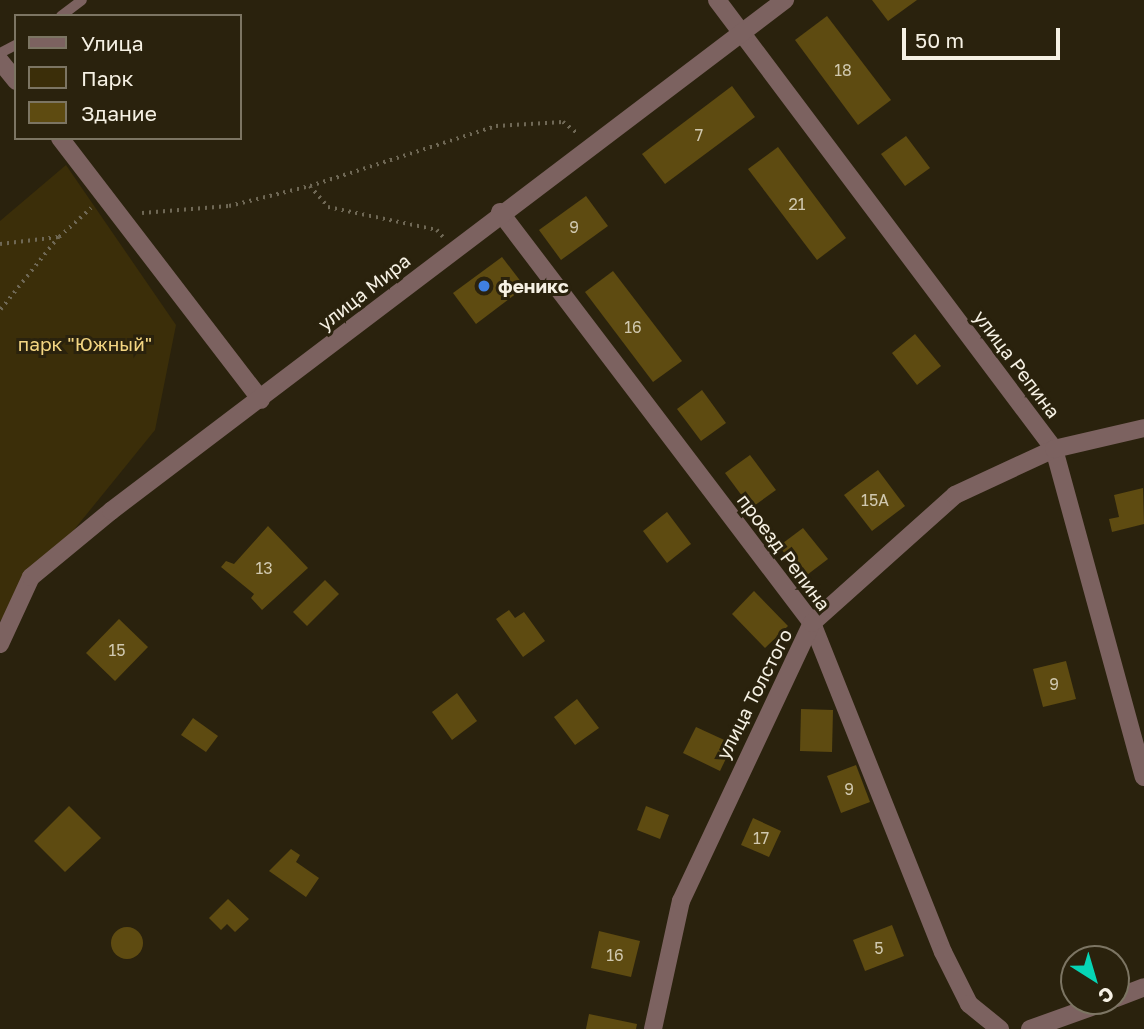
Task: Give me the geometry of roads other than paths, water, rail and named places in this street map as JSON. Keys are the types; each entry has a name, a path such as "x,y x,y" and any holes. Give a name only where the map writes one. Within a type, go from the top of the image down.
{"street":[{"name":"улица Репина","path":"717,0 1054,449 1144,777"},
{"name":"улица Мира","path":"0,644 31,577 500,212 785,0"},
{"path":"0,61 14,78"},
{"path":"62,140 261,400"},
{"name":"проезд Репина","path":"500,212 812,623 943,952 969,1004 1000,1029"},
{"name":"улица Толстого","path":"653,1029 681,901 812,623 955,495 1054,449 1144,428"},
{"path":"1030,1029 1069,1015"}],"lane":[{"path":"64,14 82,0"}],"place":[{"name":"феникс","path":"484,286"}],"park label":[{"name":"парк \"Южный\"","path":"85,344"}]}
